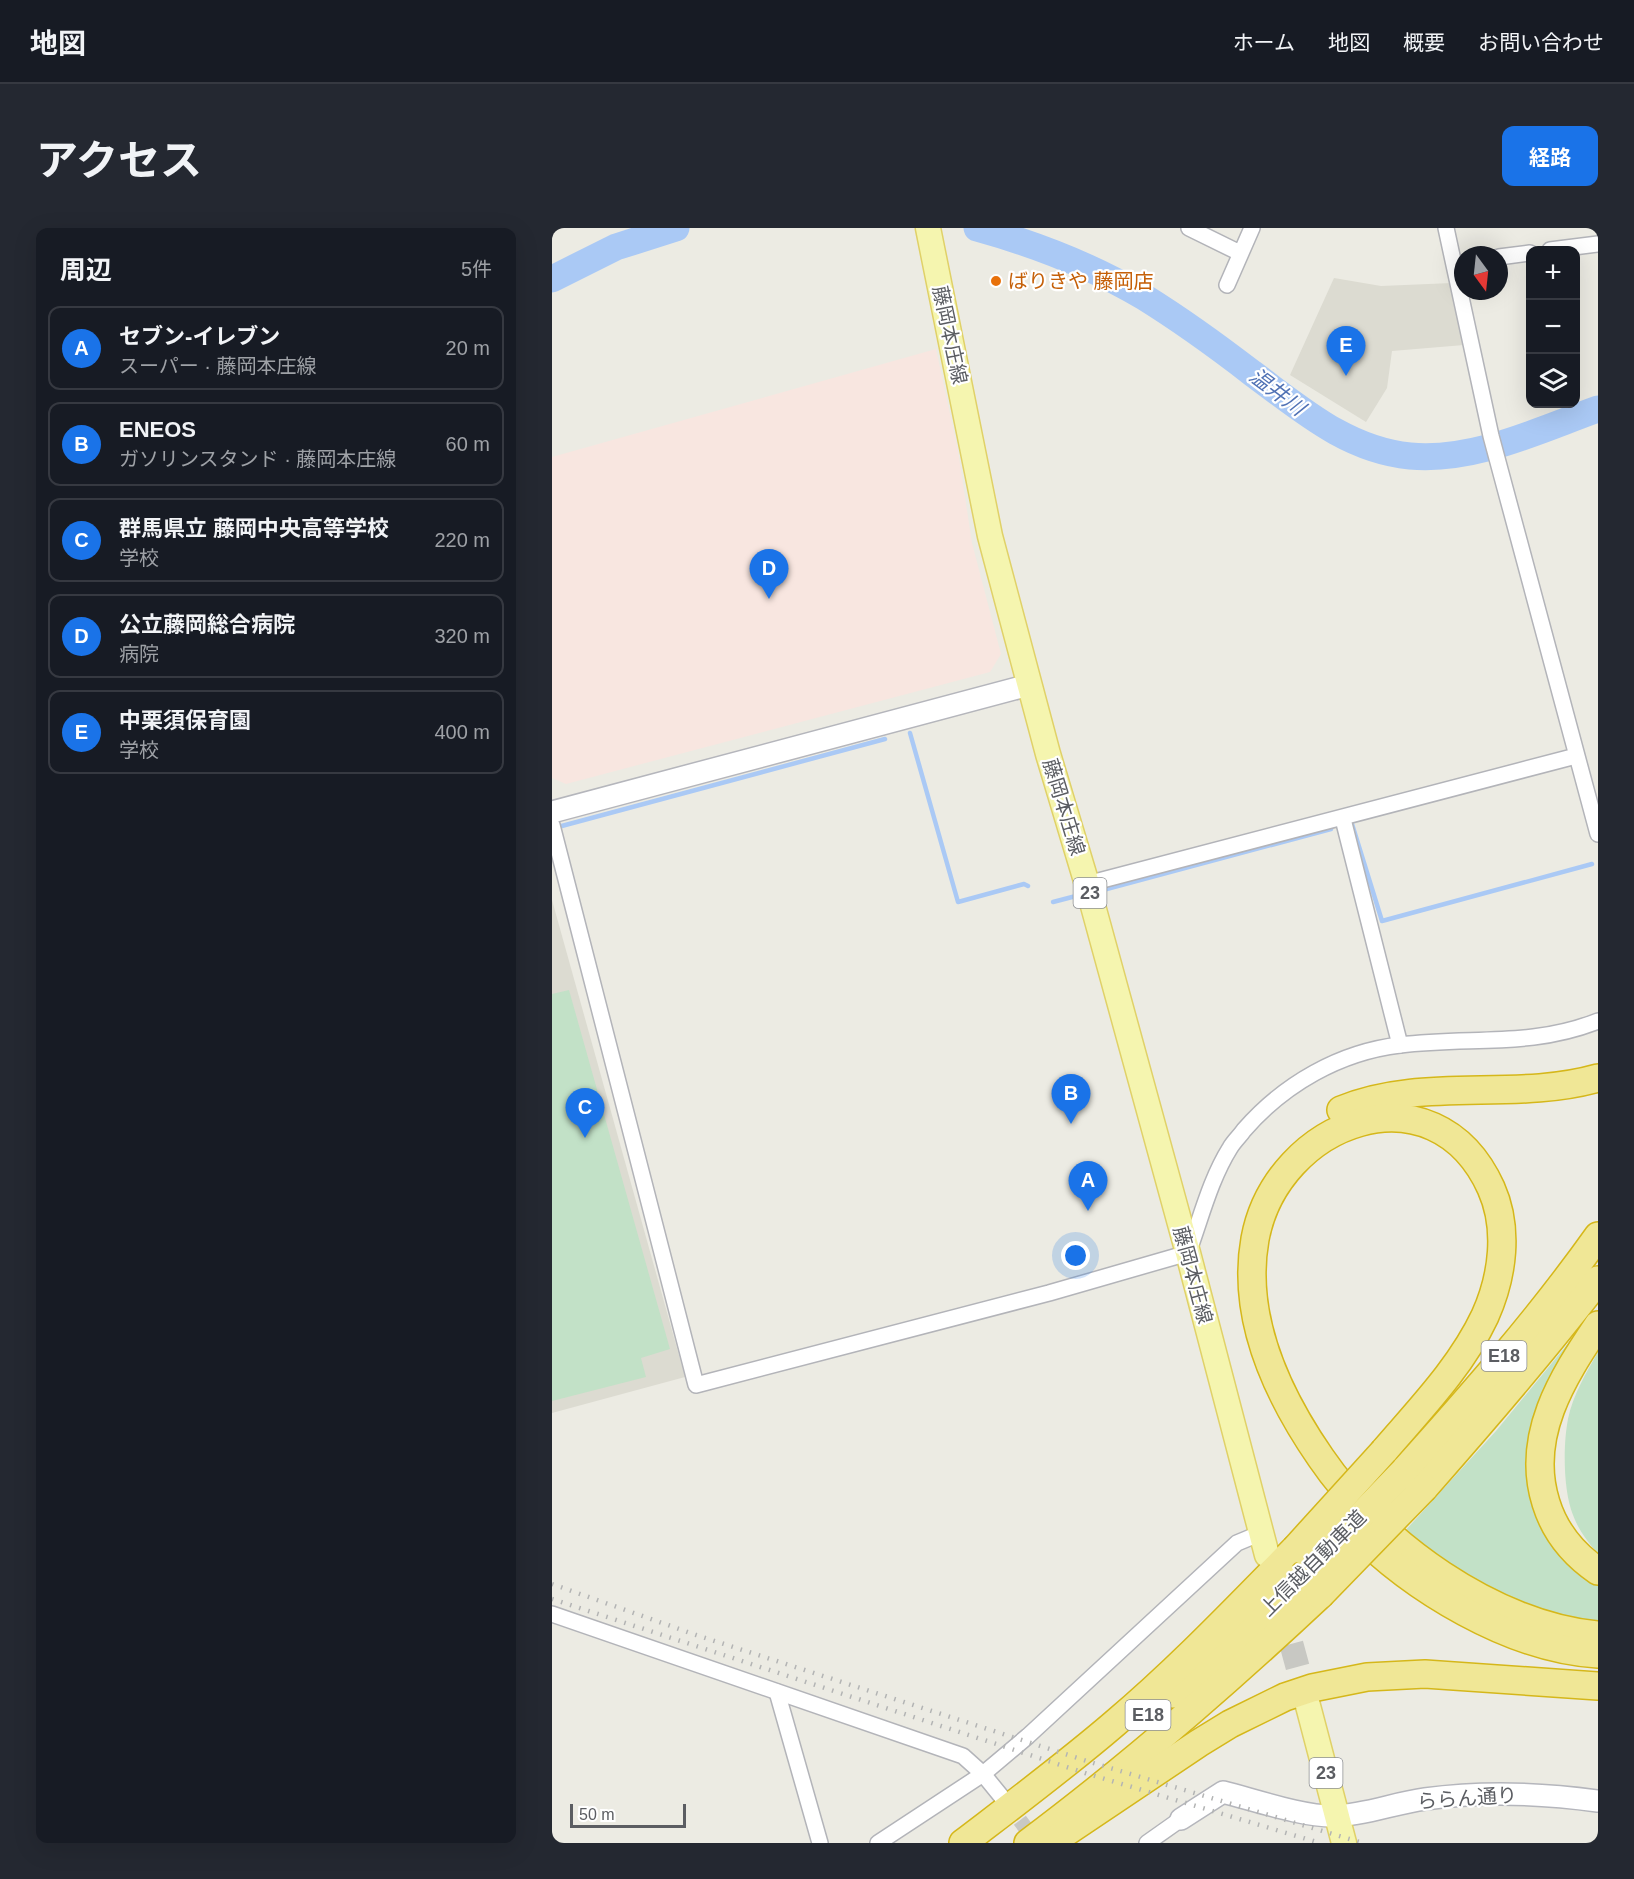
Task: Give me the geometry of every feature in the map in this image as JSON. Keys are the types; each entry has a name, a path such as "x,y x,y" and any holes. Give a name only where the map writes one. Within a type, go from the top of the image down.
{"highway":[{"path":"1598,1078 1561,1087 1413,1092 1354,1106 1322,1120 1286,1148 1259,1185 1241,1227 1237,1270 1239,1317 1244,1339 1260,1384 1294,1450 1342,1517 1383,1556 1427,1588 1460,1608 1528,1639 1554,1647 1598,1654"},
{"path":"963,1843 1040,1785 1115,1723 1217,1629 1295,1549 1384,1451 1446,1378 1475,1335 1493,1296 1502,1254 1499,1214 1494,1194 1475,1160 1445,1133 1428,1125 1408,1120 1369,1119 1328,1134 1294,1162 1269,1198 1261,1217 1255,1238 1253,1285 1258,1327 1277,1380 1304,1432 1336,1480 1373,1522 1397,1542 1461,1586 1512,1612 1559,1629 1598,1635"},
{"name":"上信越自動車道","path":"1414,1479 1471,1396 1523,1334 1598,1236"},
{"name":"上信越自動車道","path":"1028,1843 1085,1801 1241,1669 1312,1585 1414,1479 1490,1413 1598,1280"},
{"path":"1598,1325 1575,1360 1553,1401 1544,1431 1539,1460 1544,1495 1557,1530 1580,1558 1598,1571"},
{"name":"上信越自動車道","path":"983,1843 1060,1786 1140,1722 1218,1655 1312,1585"},
{"path":"1050,1843 1230,1724 1285,1697 1312,1688 1367,1677 1425,1674 1598,1686"}],"main road":[{"name":"藤岡本庄線","path":"928,228 990,536 1029,685 1087,884 1188,1253 1264,1544"},
{"name":"23","path":"1307,1702 1344,1843"}],"street":[{"path":"1189,228 1240,253"},
{"path":"1227,285 1252,228"},
{"path":"1446,228 1454,251"},
{"path":"1580,246 1598,244"},
{"path":"1508,256 1526,254"},
{"path":"1465,300 1496,457 1598,834"},
{"path":"552,812 1029,685"},
{"path":"1087,884 1343,819 1576,756"},
{"path":"1343,819 1400,1045"},
{"path":"552,825 696,1385 1060,1290 1188,1253 1211,1186 1231,1146 1260,1111 1290,1087 1324,1067 1364,1053 1400,1045 1523,1040 1559,1034 1598,1021"},
{"path":"878,1843 983,1774 1028,1736 1237,1543 1264,1544"},
{"path":"552,1614 963,1756 983,1774 1005,1801"},
{"path":"777,1692 820,1843"},
{"name":"ららん通り","path":"1181,1819 1223,1792 1311,1814 1337,1816 1424,1799 1475,1794 1525,1793 1598,1801"},
{"path":"1147,1843 1181,1819"}],"shaded area":[{"path":"1334,278 1381,286 1452,283 1464,345 1392,351 1387,388 1366,422 1290,375"},
{"path":"936,349 958,451 972,543 1001,654 990,672 566,784 552,778 552,457"},
{"path":"552,900 685,1377 552,1413"}],"green space":[{"path":"569,990 670,1349 641,1358 646,1377 552,1401 552,994"},
{"path":"1598,1307 1568,1352 1532,1440 1587,1580 1598,1585 1598,1625 1536,1609 1496,1591 1458,1569 1404,1532 1496,1431"},
{"path":"1598,1352 1598,1553 1584,1536 1573,1515 1567,1493 1565,1454 1570,1410 1580,1384"}],"waterway":[{"name":"温井川","path":"552,279 616,247 676,228"},
{"name":"温井川","path":"977,228 1063,257 1104,275 1144,297 1226,353 1307,414 1345,437 1366,446 1410,456 1434,457 1458,454 1506,443 1598,409"},
{"path":"910,733 958,902 1024,884 1028,886"},
{"path":"558,827 885,739"},
{"path":"1352,824 1382,921 1592,864"},
{"path":"1103,890 1331,829"},
{"path":"1053,902 1076,896"}],"tunnel":[{"path":"1282,1609 1307,1702"},
{"path":"1006,1802 1037,1843"}],"railway":[{"path":"552,1584 696,1635 1090,1762 1363,1843"},
{"path":"552,1599 1085,1773 1320,1843"}],"place":[{"name":"ばりきや 藤岡店","path":"996,281"},
{"name":"中栗須保育園","path":"1346,376"},
{"name":"公立藤岡総合病院","path":"769,599"},
{"name":"ENEOS","path":"1071,1124"},
{"name":"群馬県立 藤岡中央高等学校","path":"585,1138"},
{"name":"セブン-イレブン","path":"1088,1211"}]}
